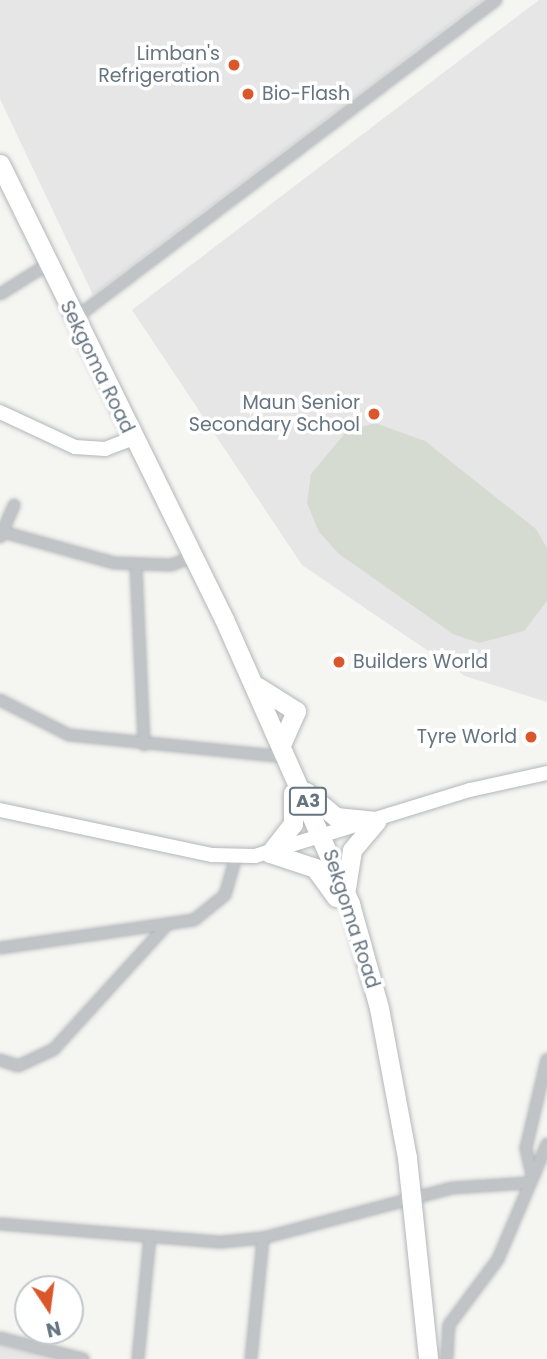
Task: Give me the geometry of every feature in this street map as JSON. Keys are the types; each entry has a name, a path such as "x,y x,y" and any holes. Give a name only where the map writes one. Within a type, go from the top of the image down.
{"highway":[{"name":"Sekgoma Road","path":"0,164 131,439 254,683 279,749"},
{"name":"Sekgoma Road","path":"193,564 298,791 341,895 384,1045 413,1197 428,1359"},
{"path":"341,895 315,868 270,853 292,824 298,791 336,817 376,821"},
{"path":"341,895 352,850 376,821"}],"street":[{"path":"74,319 496,0"},
{"path":"0,294 48,264"},
{"path":"0,412 75,447 106,449 131,439"},
{"path":"14,505 2,535 136,566 193,564"},
{"path":"136,566 144,746"},
{"path":"0,699 69,735 144,746 279,749"},
{"path":"0,810 236,857 270,853 470,790 547,773"},
{"path":"0,948 165,927 212,911 225,895 236,857"},
{"path":"1,1063 18,1066 54,1049 165,927"},
{"path":"529,1179 526,1148 547,1059"},
{"path":"447,1359 449,1325 498,1259 529,1179 547,1144"},
{"path":"0,1224 150,1237 263,1238 413,1197 529,1179"},
{"path":"138,1359 150,1237"},
{"path":"251,1359 263,1238"},
{"path":"0,1338 83,1359"}],"shaded area":[{"path":"0,0 483,0 93,295 0,99"},
{"name":"Maun Senior Secondary School","path":"539,0 547,0 547,702 465,676 302,565 132,310"},
{"path":"375,423 425,441 536,529 547,548 547,601 524,631 479,643 453,634 339,554 319,532 307,503 311,474 346,432"},
{"path":"0,1344 63,1359 0,1359"}],"place":[{"name":"Limban's Refrigeration","path":"234,65"},
{"name":"Bio-Flash","path":"248,94"},
{"name":"Maun Senior Secondary School","path":"374,414"},
{"name":"Builders World","path":"339,662"},
{"name":"Tyre World","path":"531,737"}]}
